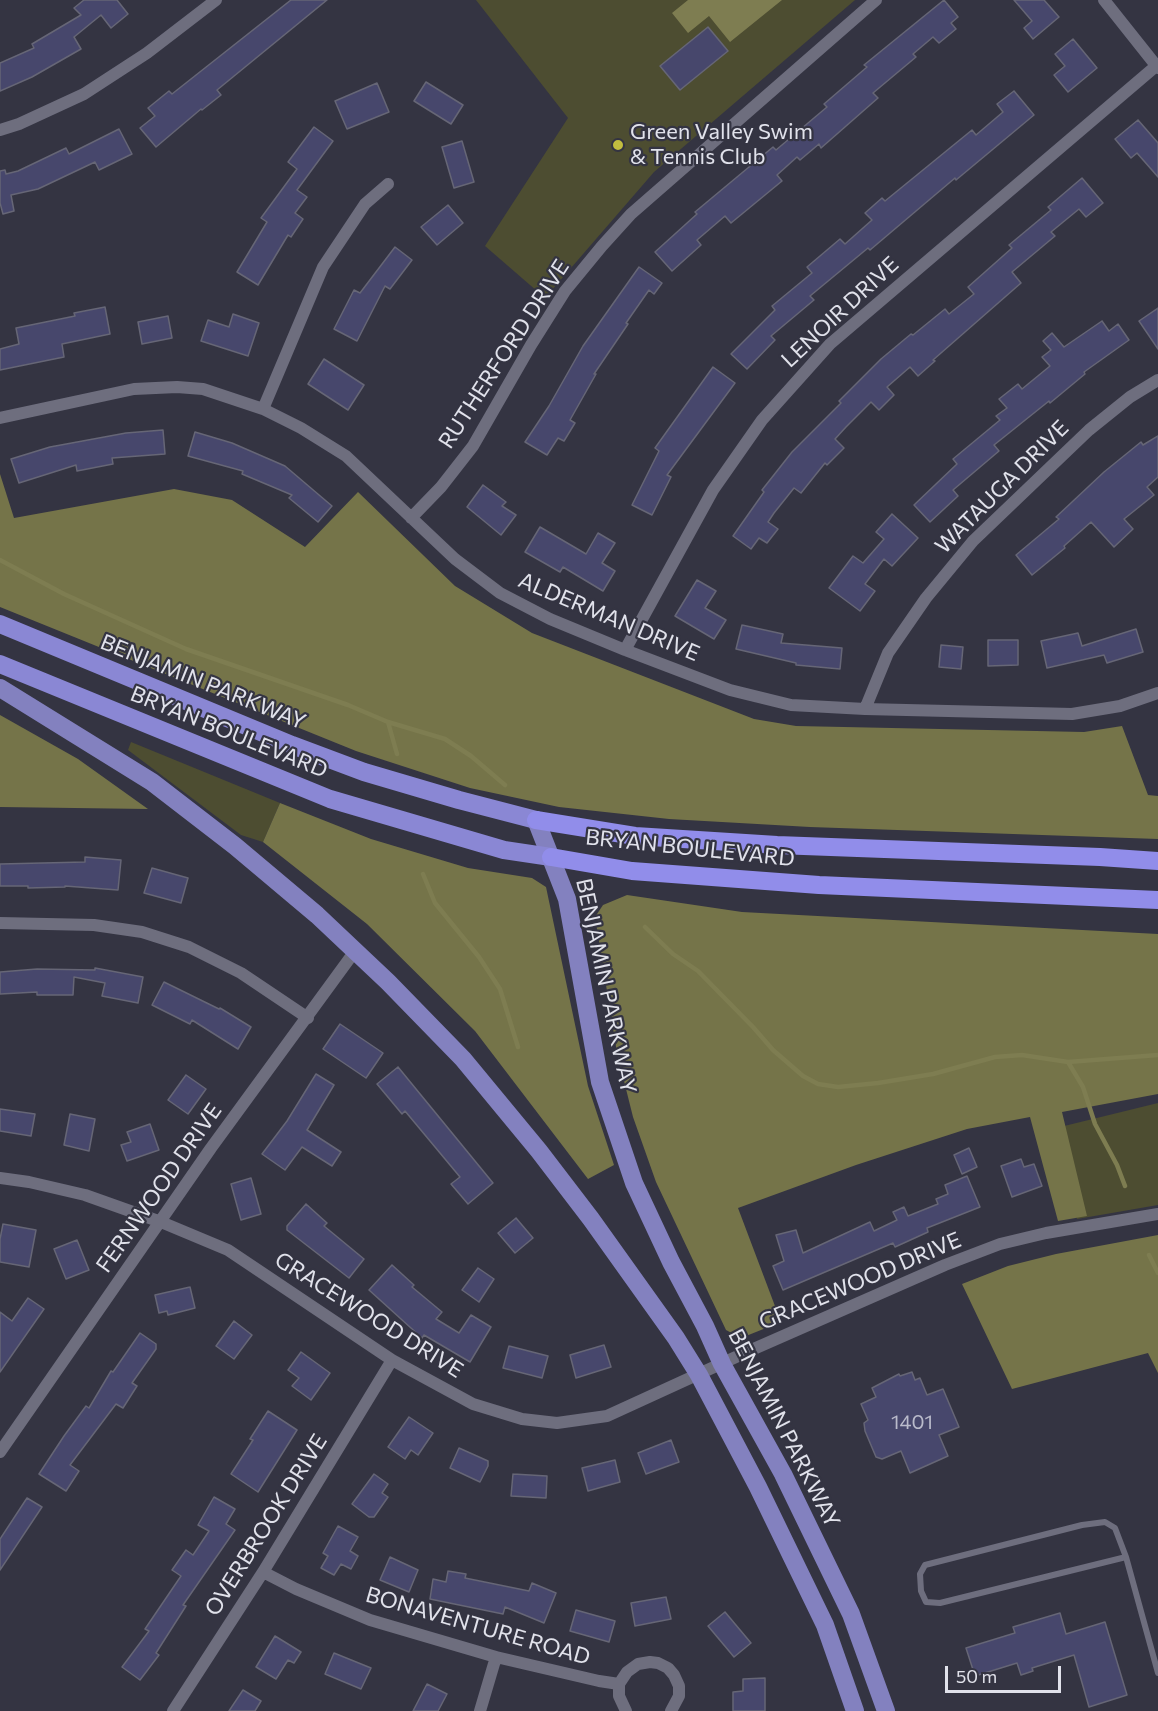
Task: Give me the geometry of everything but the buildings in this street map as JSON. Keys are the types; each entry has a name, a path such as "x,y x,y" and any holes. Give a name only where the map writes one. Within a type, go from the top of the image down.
{"highway":[{"name":"BENJAMIN PARKWAY","path":"0,624 292,745 364,772 536,820"},
{"name":"BRYAN BOULEVARD","path":"0,664 330,800 504,850 632,871 795,883 1158,900"},
{"name":"BRYAN BOULEVARD","path":"536,820 635,836 777,845 1158,861"}],"main road":[{"path":"0,688 152,782 235,846 317,915 388,982 464,1059 539,1151 676,1338 699,1375 758,1487 825,1625 855,1711"},
{"name":"BENJAMIN PARKWAY","path":"536,820 567,899 600,1082 634,1183 722,1364 783,1474 851,1614 886,1711"}],"street":[{"path":"0,130 19,124 84,94 147,53 216,0"},
{"name":"RUTHERFORD DRIVE","path":"411,518 441,487 472,446 565,291 602,246 631,214 876,0"},
{"path":"1104,0 1157,67"},
{"name":"LENOIR DRIVE","path":"626,650 713,490 762,420 830,344 1157,67"},
{"path":"263,409 323,267 365,204 388,184"},
{"name":"WATAUGA DRIVE","path":"865,709 888,653 926,598 973,541 1089,430 1130,397 1158,380"},
{"name":"ALDERMAN DRIVE","path":"0,418 134,389 177,387 203,389 263,409 301,428 346,456 455,559 500,593 550,619 626,650 730,690 791,705 1072,714 1120,706 1158,693"},
{"path":"0,923 94,925 142,932 189,947 242,973 308,1017"},
{"name":"FERNWOOD DRIVE","path":"0,1452 211,1148 355,951"},
{"name":"GRACEWOOD DRIVE","path":"0,1178 85,1195 161,1222 228,1250 392,1360 472,1404 522,1419 557,1423 607,1416 945,1265 999,1244 1046,1233 1158,1214"},
{"name":"OVERBROOK DRIVE","path":"173,1711 263,1572 392,1360"},
{"name":"BONAVENTURE ROAD","path":"263,1572 296,1589 370,1620 496,1657 619,1684"},
{"path":"480,1711 496,1657"},
{"path":"626,1711 619,1696 619,1684 627,1672 638,1664 658,1662 668,1668 679,1686 679,1696 671,1711"}],"lane":[{"path":"1126,1557 940,1603 926,1602 921,1591 920,1574 925,1565 1082,1525 1105,1522 1115,1528 1126,1557 1158,1673"}],"green space":[{"name":"Green Valley Swim & Tennis Club","path":"476,0 855,0 654,172 545,298 485,246 568,118"},
{"path":"131,742 280,803 263,842 241,835 128,750"},
{"path":"1158,1103 1158,1205 1077,1219 1056,1128"}],"shaded area":[{"path":"688,0 782,0 730,42 709,16 688,33 672,13"},
{"path":"0,474 14,518 174,489 232,500 305,547 358,492 455,586 532,633 754,719 796,726 1084,732 1122,726 1148,795 1158,796 1158,839 810,827 669,819 559,807 470,788 356,751 0,607"},
{"path":"0,715 78,759 148,809 0,807"},
{"path":"280,803 371,839 468,868 532,878 546,887 588,1086 614,1165 588,1179 475,1031 367,924 263,842"},
{"path":"627,895 742,912 1158,934 1158,1094 1062,1112 1087,1216 1058,1221 1030,1117 967,1129 856,1165 738,1208 781,1322 741,1338 726,1330 656,1182 633,1117 617,1053 595,917 603,905"},
{"path":"1158,1235 1158,1373 1148,1353 1012,1389 962,1284 1008,1266 1056,1254"}],"waterway":[{"path":"0,560 64,594 186,649 348,705 388,722 445,739 471,756 505,785"},
{"path":"388,722 397,754"},
{"path":"423,874 435,903 479,957 500,989 518,1047"},
{"path":"645,927 673,954 698,971 773,1050 803,1076 818,1084 838,1087 878,1083 933,1074 995,1057 1022,1055 1068,1062 1158,1055"},
{"path":"1068,1062 1083,1087 1095,1124 1117,1165 1125,1186"},
{"path":"1149,1255 1158,1273"}],"place":[{"name":"Green Valley Swim & Tennis Club","path":"618,145"}]}
